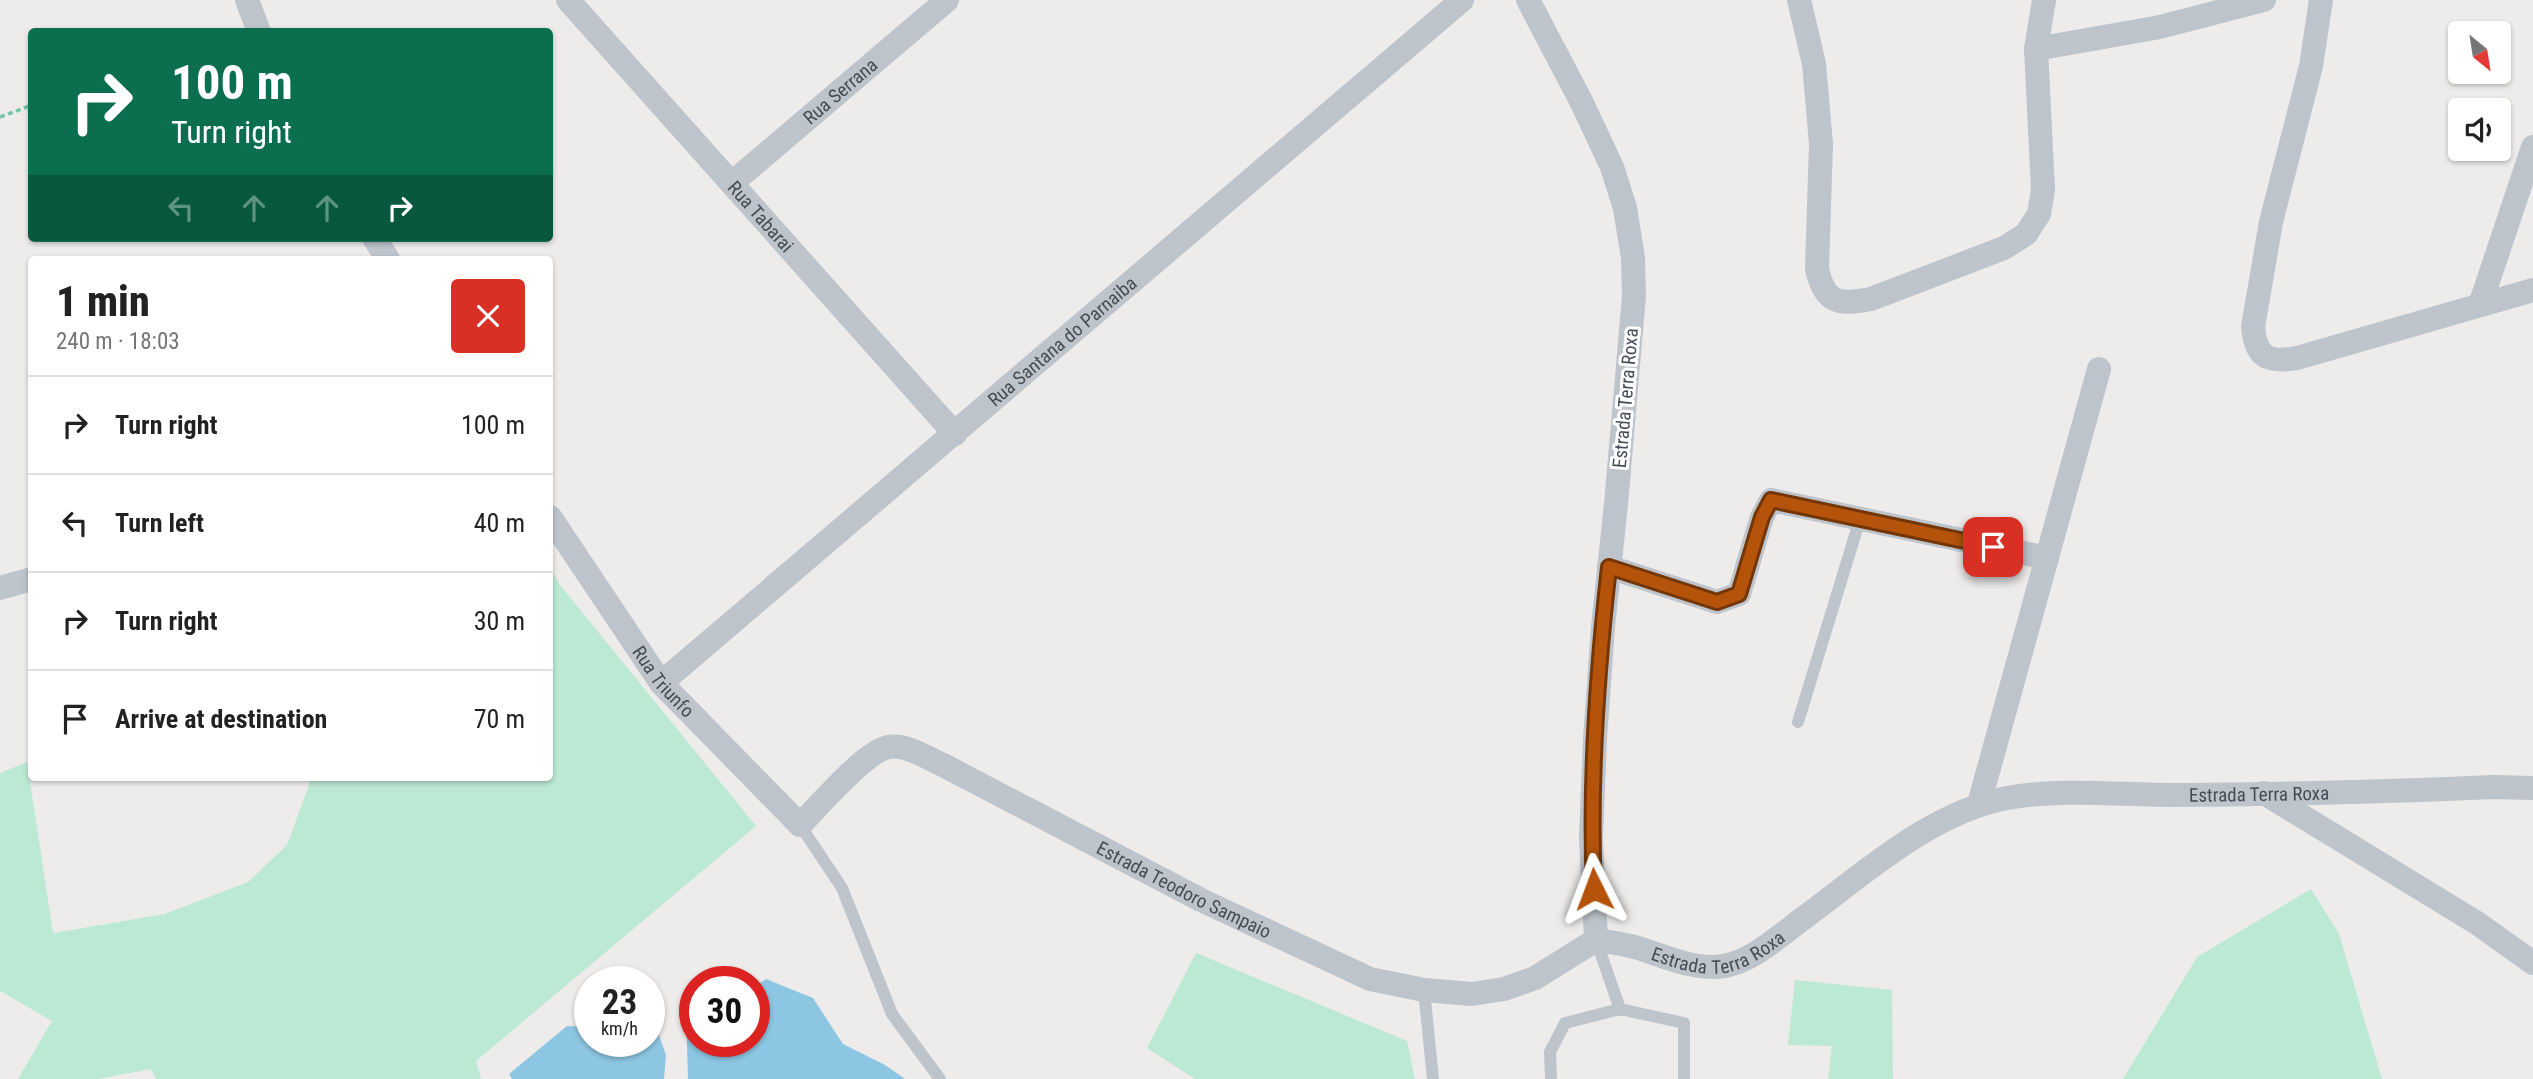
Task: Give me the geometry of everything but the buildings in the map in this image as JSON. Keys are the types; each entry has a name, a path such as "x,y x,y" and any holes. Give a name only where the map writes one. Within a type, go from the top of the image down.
{"street":[{"path":"247,0 258,28"},
{"name":"Rua Tabarai","path":"568,0 955,434"},
{"name":"Rua Serrana","path":"732,183 947,0"},
{"name":"Rua Santana do Parnaiba","path":"661,683 1462,0"},
{"name":"Estrada Terra Roxa","path":"1528,0 1601,145 1625,208 1633,258 1634,296 1600,665 1592,826 1596,940 1636,947 1684,965 1716,968 1738,962 1949,816 1979,804 2010,797 2062,793 2145,795 2533,788"},
{"path":"1799,0 1814,64 1821,144 1817,269 1822,288 1833,299 1850,303 1871,299 2004,248 2026,234 2039,214 2043,190 2036,49 2044,0"},
{"path":"2036,49 2160,27 2264,0"},
{"path":"2321,0 2311,66 2271,222 2253,327 2255,345 2264,356 2280,361 2297,358 2533,290"},
{"path":"2480,304 2533,147"},
{"path":"1979,804 2099,369"},
{"path":"1609,567 1717,602 1739,594 1762,517 1771,500 2047,558"},
{"name":"Rua Triunfo","path":"553,521 661,683 800,825"},
{"path":"0,588 28,580"},
{"name":"Estrada Teodoro Sampaio","path":"800,825 869,758 887,747 904,748 945,766 1201,900 1370,979 1424,990 1472,994 1504,989 1535,978 1596,940"},
{"path":"2264,793 2477,923 2533,964"}],"lane":[{"path":"1798,722 1860,519"},
{"path":"800,825 842,888 892,1014 940,1079"},
{"path":"1596,940 1620,1009"},
{"path":"1424,990 1433,1079"},
{"path":"1551,1079 1550,1052 1564,1023 1620,1009 1684,1023 1684,1079"}],"path":[{"path":"0,117 28,106"}],"green space":[{"path":"553,573 756,826 589,966 574,966 574,979 476,1061 481,1079 156,1079 151,1069 98,1079 18,1079 52,1021 0,991 0,773 27,762 53,933 165,914 248,882 287,845 311,781 553,781"},
{"path":"2311,889 2339,934 2382,1079 2123,1079 2197,957"},
{"path":"1196,953 1407,1041 1415,1079 1195,1079 1147,1048"},
{"path":"1795,980 1892,990 1893,1079 1828,1079 1832,1046 1788,1045"}],"water":[{"path":"770,981 813,998 843,1044 885,1065 905,1079 688,1079 687,1057 770,1057"},
{"path":"567,1026 574,1026 574,1057 665,1057 665,1052 666,1055 664,1079 512,1079 509,1074"}],"route":[{"path":"1594,889 1591,838 1595,739 1609,567 1717,602 1739,594 1762,517 1771,500 1993,547"}]}
